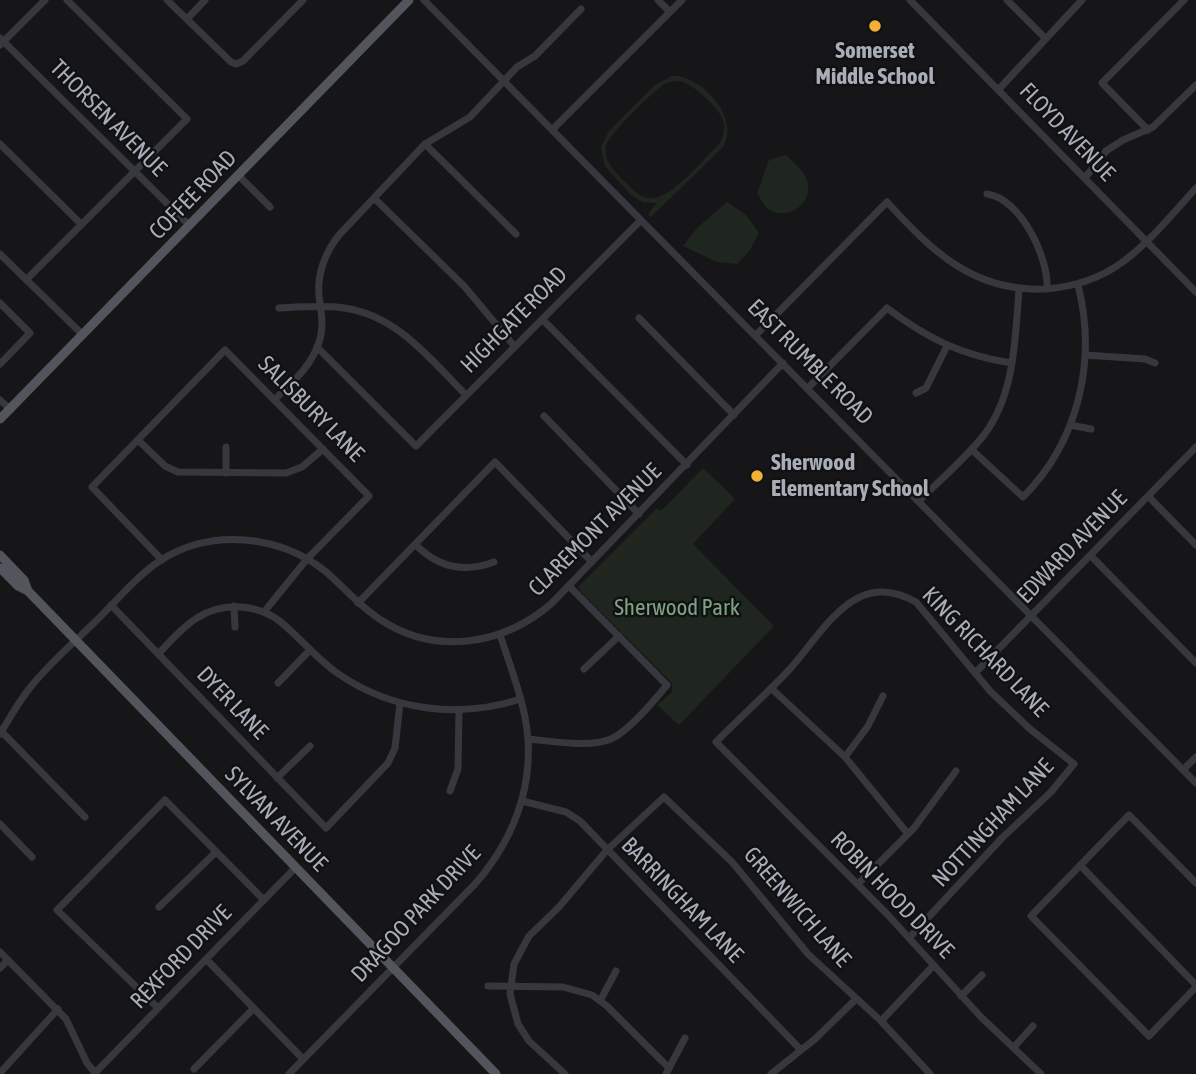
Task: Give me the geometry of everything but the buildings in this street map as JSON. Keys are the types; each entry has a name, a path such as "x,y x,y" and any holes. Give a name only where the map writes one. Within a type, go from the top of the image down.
{"main road":[{"name":"COFFEE ROAD","path":"0,426 5,415 409,0"},
{"name":"SYLVAN AVENUE","path":"0,555 24,580 27,591"},
{"name":"SYLVAN AVENUE","path":"0,568 27,591 496,1074"}],"street":[{"path":"1,41 45,0"},
{"path":"26,280 187,119 67,0"},
{"path":"167,0 236,64 243,61 303,0"},
{"path":"187,19 205,0"},
{"name":"EAST RUMBLE ROAD","path":"424,0 1196,783"},
{"path":"658,0 670,12"},
{"path":"552,130 682,0"},
{"name":"FLOYD AVENUE","path":"910,0 1196,292"},
{"path":"1007,0 1045,38"},
{"path":"998,90 1082,0"},
{"path":"1148,130 1102,83 1184,0"},
{"path":"274,400 302,373 317,347 322,329 320,274 328,251 339,235 425,144 470,117 517,67 535,56 581,9"},
{"name":"THORSEN AVENUE","path":"1,41 190,226"},
{"path":"1085,178 1106,150 1148,130 1196,85"},
{"path":"0,144 81,225"},
{"path":"425,144 516,234"},
{"path":"239,176 270,207"},
{"path":"756,335 887,202 954,265 984,280 1019,289 1047,289 1078,285 1116,267 1147,241 1196,188"},
{"path":"987,194 997,196 1031,231 1043,258 1047,289"},
{"path":"374,198 464,286 515,347"},
{"name":"HIGHGATE ROAD","path":"317,347 416,446 640,221"},
{"path":"0,254 83,335"},
{"path":"972,450 1023,497 1053,460 1070,425 1082,385 1086,355 1084,318 1078,285"},
{"path":"919,500 972,450 995,417 1005,395 1012,363 1019,289"},
{"path":"0,303 30,333 0,364"},
{"path":"279,308 352,309 390,324 466,395"},
{"path":"808,388 887,308 915,329 947,346 991,360 1012,363"},
{"path":"639,317 734,415"},
{"path":"543,320 687,465"},
{"path":"916,393 926,388 947,346"},
{"name":"SALISBURY LANE","path":"138,440 225,350 369,496 307,559"},
{"path":"1086,355 1145,359 1155,363"},
{"name":"CLAREMONT AVENUE","path":"0,732 30,687 140,576 162,560 192,546 233,539 264,542 307,559 380,620 417,637 460,642 500,635 516,628 541,613 569,586 783,363"},
{"path":"0,400 5,415"},
{"path":"544,416 639,514"},
{"path":"1070,425 1091,429"},
{"path":"162,560 92,487 138,440 171,470 185,474 294,471 323,449"},
{"path":"226,447 226,473"},
{"name":"EDWARD AVENUE","path":"975,673 1196,447"},
{"path":"358,603 495,462 592,562"},
{"path":"1148,496 1196,545"},
{"path":"415,544 431,558 448,565 473,567 494,562"},
{"path":"1091,556 1196,663"},
{"path":"264,612 307,559"},
{"path":"528,739 598,743 610,740 621,733 667,685 569,586"},
{"name":"KING RICHARD LANE","path":"771,688 837,614 858,597 874,593 892,593 916,602 939,626 975,673 1020,720 1074,764"},
{"name":"DYER LANE","path":"111,606 326,828 388,762 395,748 400,703"},
{"path":"234,606 235,627"},
{"path":"158,654 197,618 213,610 234,606 264,612 283,624 310,650 351,682 400,703 428,709 459,711 492,707 521,699"},
{"name":"DRAGOO PARK DRIVE","path":"289,1074 487,870 506,843 522,800 527,773 528,739 521,699 500,635"},
{"path":"584,669 619,636"},
{"path":"278,683 310,650"},
{"path":"771,688 845,757 908,834"},
{"name":"ROBIN HOOD DRIVE","path":"771,688 716,742 858,884 961,996 1041,1074"},
{"path":"845,757 868,726 883,696"},
{"path":"450,791 460,758 459,711"},
{"path":"0,732 85,817"},
{"path":"277,778 310,746"},
{"path":"1183,771 1196,757"},
{"name":"NOTTINGHAM LANE","path":"909,938 1002,838 1051,792 1074,764"},
{"path":"858,884 908,834 956,771"},
{"name":"GREENWICH LANE","path":"607,850 664,797 732,862 801,946 881,1021 930,1074"},
{"path":"158,1008 57,910 165,800 264,900"},
{"name":"BARRINGHAM LANE","path":"522,800 573,816 801,1050"},
{"path":"1080,865 1196,986 1149,1036 1031,915 1080,865 1129,815 1196,883"},
{"path":"0,824 32,857"},
{"path":"563,1073 522,1032 514,1014 510,987 514,964 523,943 584,880 607,850"},
{"path":"159,907 216,852"},
{"name":"REXFORD DRIVE","path":"95,1074 296,867"},
{"path":"0,952 66,1019 95,1074"},
{"path":"206,959 303,1059"},
{"path":"0,968 8,960"},
{"path":"881,1021 934,965"},
{"path":"600,1001 616,971"},
{"path":"961,996 982,975"},
{"path":"488,986 572,988 600,1001 667,1071 685,1038"},
{"path":"771,1074 856,999"},
{"path":"194,1069 254,1008"},
{"path":"0,1073 58,1009"},
{"path":"1014,1046 1033,1027"}],"green space":[{"path":"672,76 694,82 715,100 722,111 727,123 727,135 723,147 651,217 648,214 657,203 643,202 631,195 605,166 601,147 609,131 655,85","holes":["673,81 681,81 693,87 718,111 724,123 723,137 675,187 656,198 644,197 612,168 607,160 606,146 623,123 659,88"]},
{"path":"786,155 807,180 807,197 797,209 774,212 766,207 757,193 769,160"},
{"path":"727,202 746,215 759,233 750,250 737,264 717,262 683,246 697,228"},
{"name":"Sherwood Park","path":"703,468 735,499 693,544 774,626 679,725 657,705 672,692 672,683 580,591 579,586 657,508 661,511"}],"place":[{"name":"Somerset Middle School","path":"875,26"},
{"name":"Sherwood Elementary School","path":"757,476"}]}
